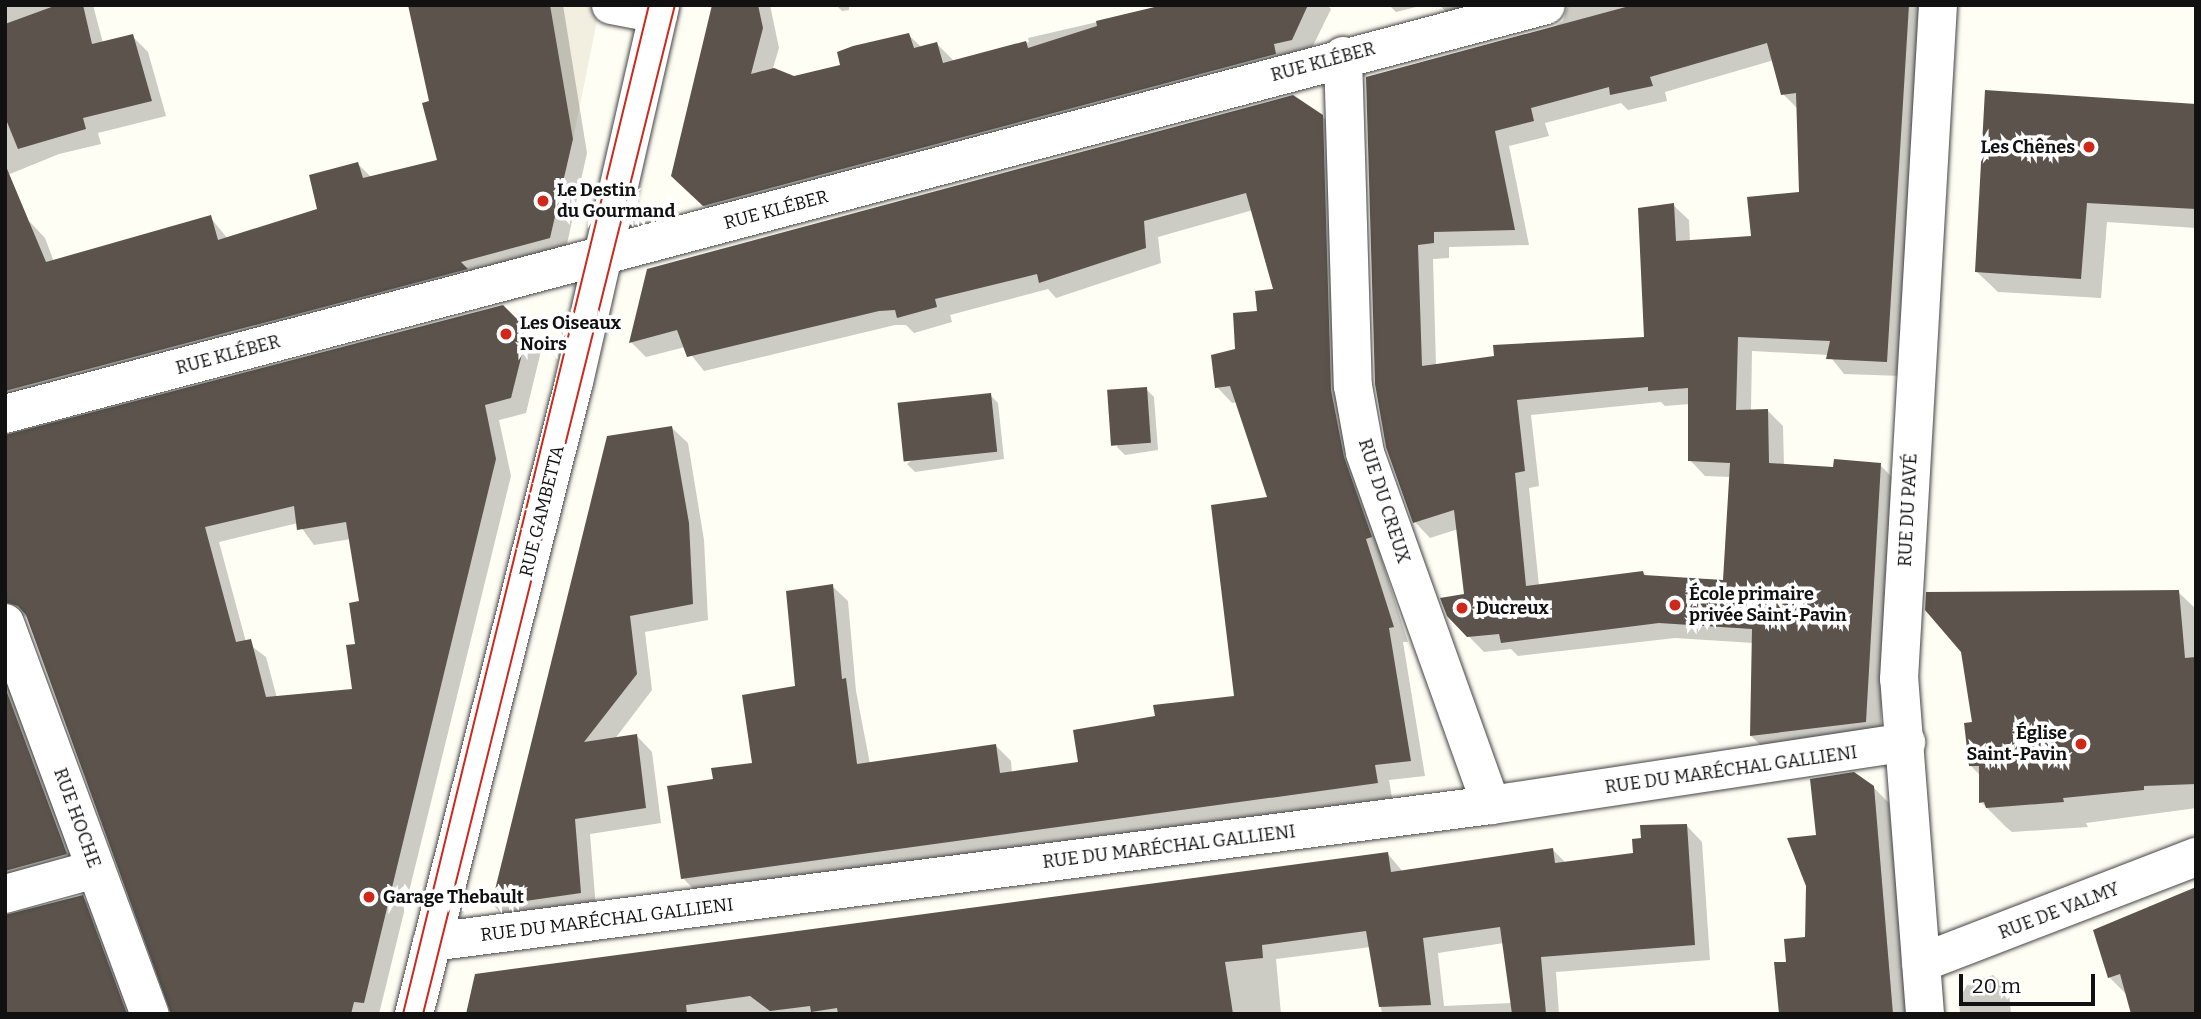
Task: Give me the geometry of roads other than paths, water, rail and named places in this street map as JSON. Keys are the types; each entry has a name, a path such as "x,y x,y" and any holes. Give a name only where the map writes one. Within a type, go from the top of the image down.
{"street":[{"path":"611,5 659,10"},
{"name":"RUE KLÉBER","path":"5,414 600,257 1343,56 1546,5"},
{"name":"RUE DU PAVÉ","path":"1925,1014 1906,741 1899,679 1938,5"},
{"name":"RUE GAMBETTA","path":"414,1014 575,382 600,257 659,10"},
{"name":"RUE DU CREUX","path":"1343,56 1353,386 1365,453 1491,805"},
{"name":"RUE HOCHE","path":"5,623 150,1014"},
{"name":"RUE DU MARÉCHAL GALLIENI","path":"432,942 1491,805 1906,741"},
{"name":"RUE DE VALMY","path":"1921,963 2196,857"},
{"path":"5,894 96,869"}],"tram line":[{"path":"403,1014 649,5"},
{"path":"423,1014 675,5"}],"place":[{"name":"Les Chênes","path":"2089,147"},
{"name":"Le Destin du Gourmand","path":"543,201"},
{"name":"Les Oiseaux Noirs","path":"506,334"},
{"name":"École primaire privée Saint-Pavin","path":"1675,605"},
{"name":"Ducreux","path":"1462,608"},
{"name":"Église Saint-Pavin","path":"2081,744"},
{"name":"Garage Thebault","path":"369,897"}]}
